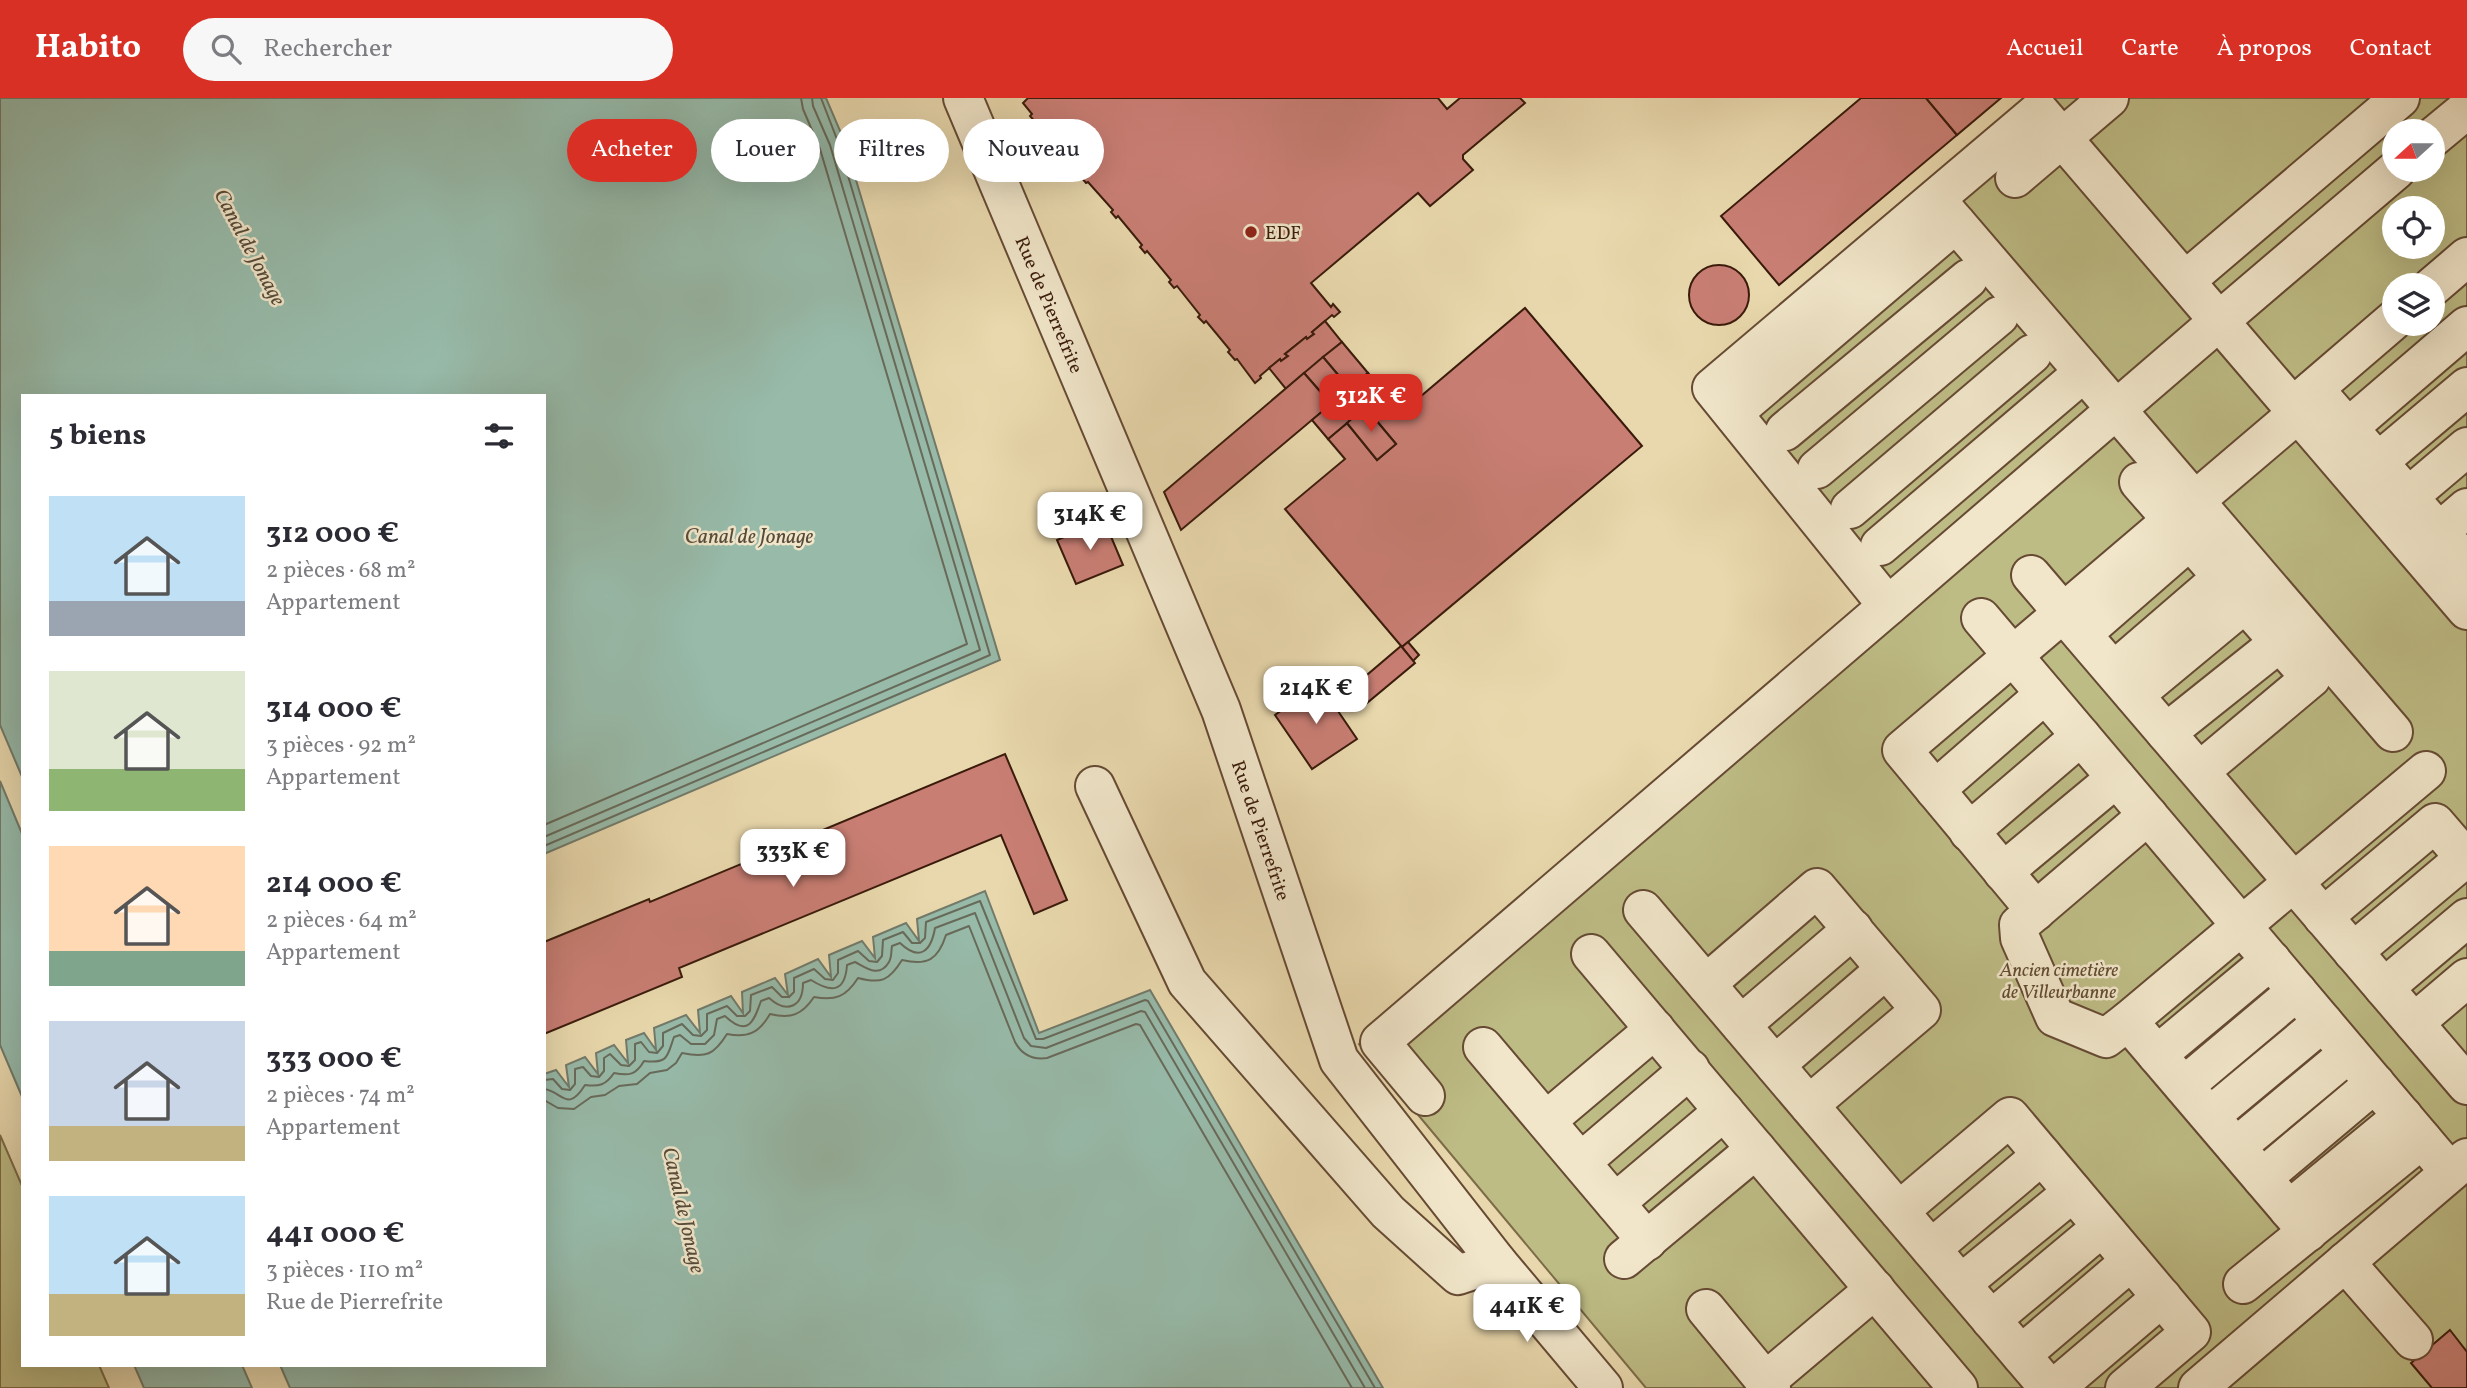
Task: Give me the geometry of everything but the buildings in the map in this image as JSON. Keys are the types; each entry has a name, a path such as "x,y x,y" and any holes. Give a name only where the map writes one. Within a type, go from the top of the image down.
{"street":[{"name":"Rue de Pierrefrite","path":"963,98 1221,710 1339,1060 1497,1262 1603,1388"},
{"path":"1744,404 2052,116 2109,98"},
{"path":"2185,281 2400,98"},
{"path":"2015,178 2052,116"},
{"path":"2052,116 2220,321 2302,403 2462,582"},
{"path":"1425,1096 1380,1042 2382,182"},
{"path":"1942,221 1968,279 2032,354 2116,410 2185,520 2234,590 2311,678 2200,771"},
{"path":"1942,221 2073,381"},
{"path":"2445,275 2467,257"},
{"path":"1785,431 1968,279"},
{"path":"1817,469 1999,316"},
{"path":"2348,428 2467,326"},
{"path":"2036,911 1902,750 2013,655 2073,623 2185,520 2302,403 2382,331"},
{"path":"1850,509 2032,354"},
{"path":"1869,556 2073,381"},
{"path":"2378,463 2467,387"},
{"path":"2302,403 2348,428 2408,497 2453,520 2462,582"},
{"path":"1744,404 1785,431 1850,509 1888,606"},
{"path":"1744,404 1869,556"},
{"path":"2408,497 2467,447"},
{"path":"2139,482 2185,520 2393,732"},
{"path":"2031,575 2414,1023 2459,1061"},
{"path":"2124,683 2234,590"},
{"path":"1982,618 2412,1127 2459,1165 2198,1388"},
{"path":"2166,733 2280,642"},
{"path":"1935,790 2045,694"},
{"path":"1969,832 2081,736"},
{"path":"2148,815 2019,925 2020,938 2055,1017 2106,1038 2426,771"},
{"path":"2003,872 2116,778"},
{"path":"1095,786 1187,982 1388,1212 1458,1275 1497,1262"},
{"path":"2323,917 2435,823 2466,859 2353,952"},
{"path":"1706,984 1818,888 1853,929 1921,1010 1809,1105"},
{"path":"1643,910 2049,1388"},
{"path":"2384,988 2467,918"},
{"path":"1741,1025 1853,929"},
{"path":"1591,954 1958,1388"},
{"path":"2157,1055 2271,960"},
{"path":"1775,1065 1886,969"},
{"path":"2414,1023 2467,978"},
{"path":"2184,1086 2297,991"},
{"path":"2127,1021 2299,1221"},
{"path":"2210,1116 2323,1022"},
{"path":"1546,1121 1655,1029"},
{"path":"1483,1047 1615,1203 1636,1250 1756,1149"},
{"path":"2236,1147 2350,1053"},
{"path":"1581,1162 1690,1069"},
{"path":"2262,1178 2375,1083"},
{"path":"1615,1203 1724,1111"},
{"path":"1899,1211 2010,1117 2191,1332 2125,1388"},
{"path":"2243,1284 2299,1221 2412,1127"},
{"path":"1931,1249 2042,1156"},
{"path":"1961,1284 2073,1192"},
{"path":"1991,1320 2102,1227"},
{"path":"2021,1355 2131,1261"},
{"path":"2345,1262 2413,1340"},
{"path":"1706,1309 1768,1385 1875,1289"},
{"path":"2055,1388 2162,1297"}],"green space":[{"name":"Ancien cimetière de Villeurbanne","path":"2031,98 2467,98 2467,1388 1646,1388 1359,1044 1871,601 1694,383"},
{"path":"0,1135 21,1183 21,1367 100,1367 109,1388 0,1388"}],"water":[{"name":"Canal de Jonage","path":"0,98 826,98 835,119 834,182 857,182 1000,660 546,853 546,394 21,394 21,774 0,725"},
{"path":"0,781 21,831 21,1094 0,1045"},
{"name":"Canal de Jonage","path":"985,891 1039,1033 1150,990 1383,1388 290,1388 281,1367 546,1367 546,1073 556,1070 569,1087 566,1065 585,1057 598,1074 596,1053 614,1045 628,1063 626,1040 644,1033 656,1050 654,1028 686,1015 700,1033 698,1010 731,996 743,1013 742,992 775,978 788,995 785,974 818,959 831,977 829,955 862,941 875,958 873,937 906,923 919,941 917,919"},
{"path":"135,1367 243,1367 252,1388 144,1388"}],"place":[{"name":"EDF","path":"1251,232"}]}
